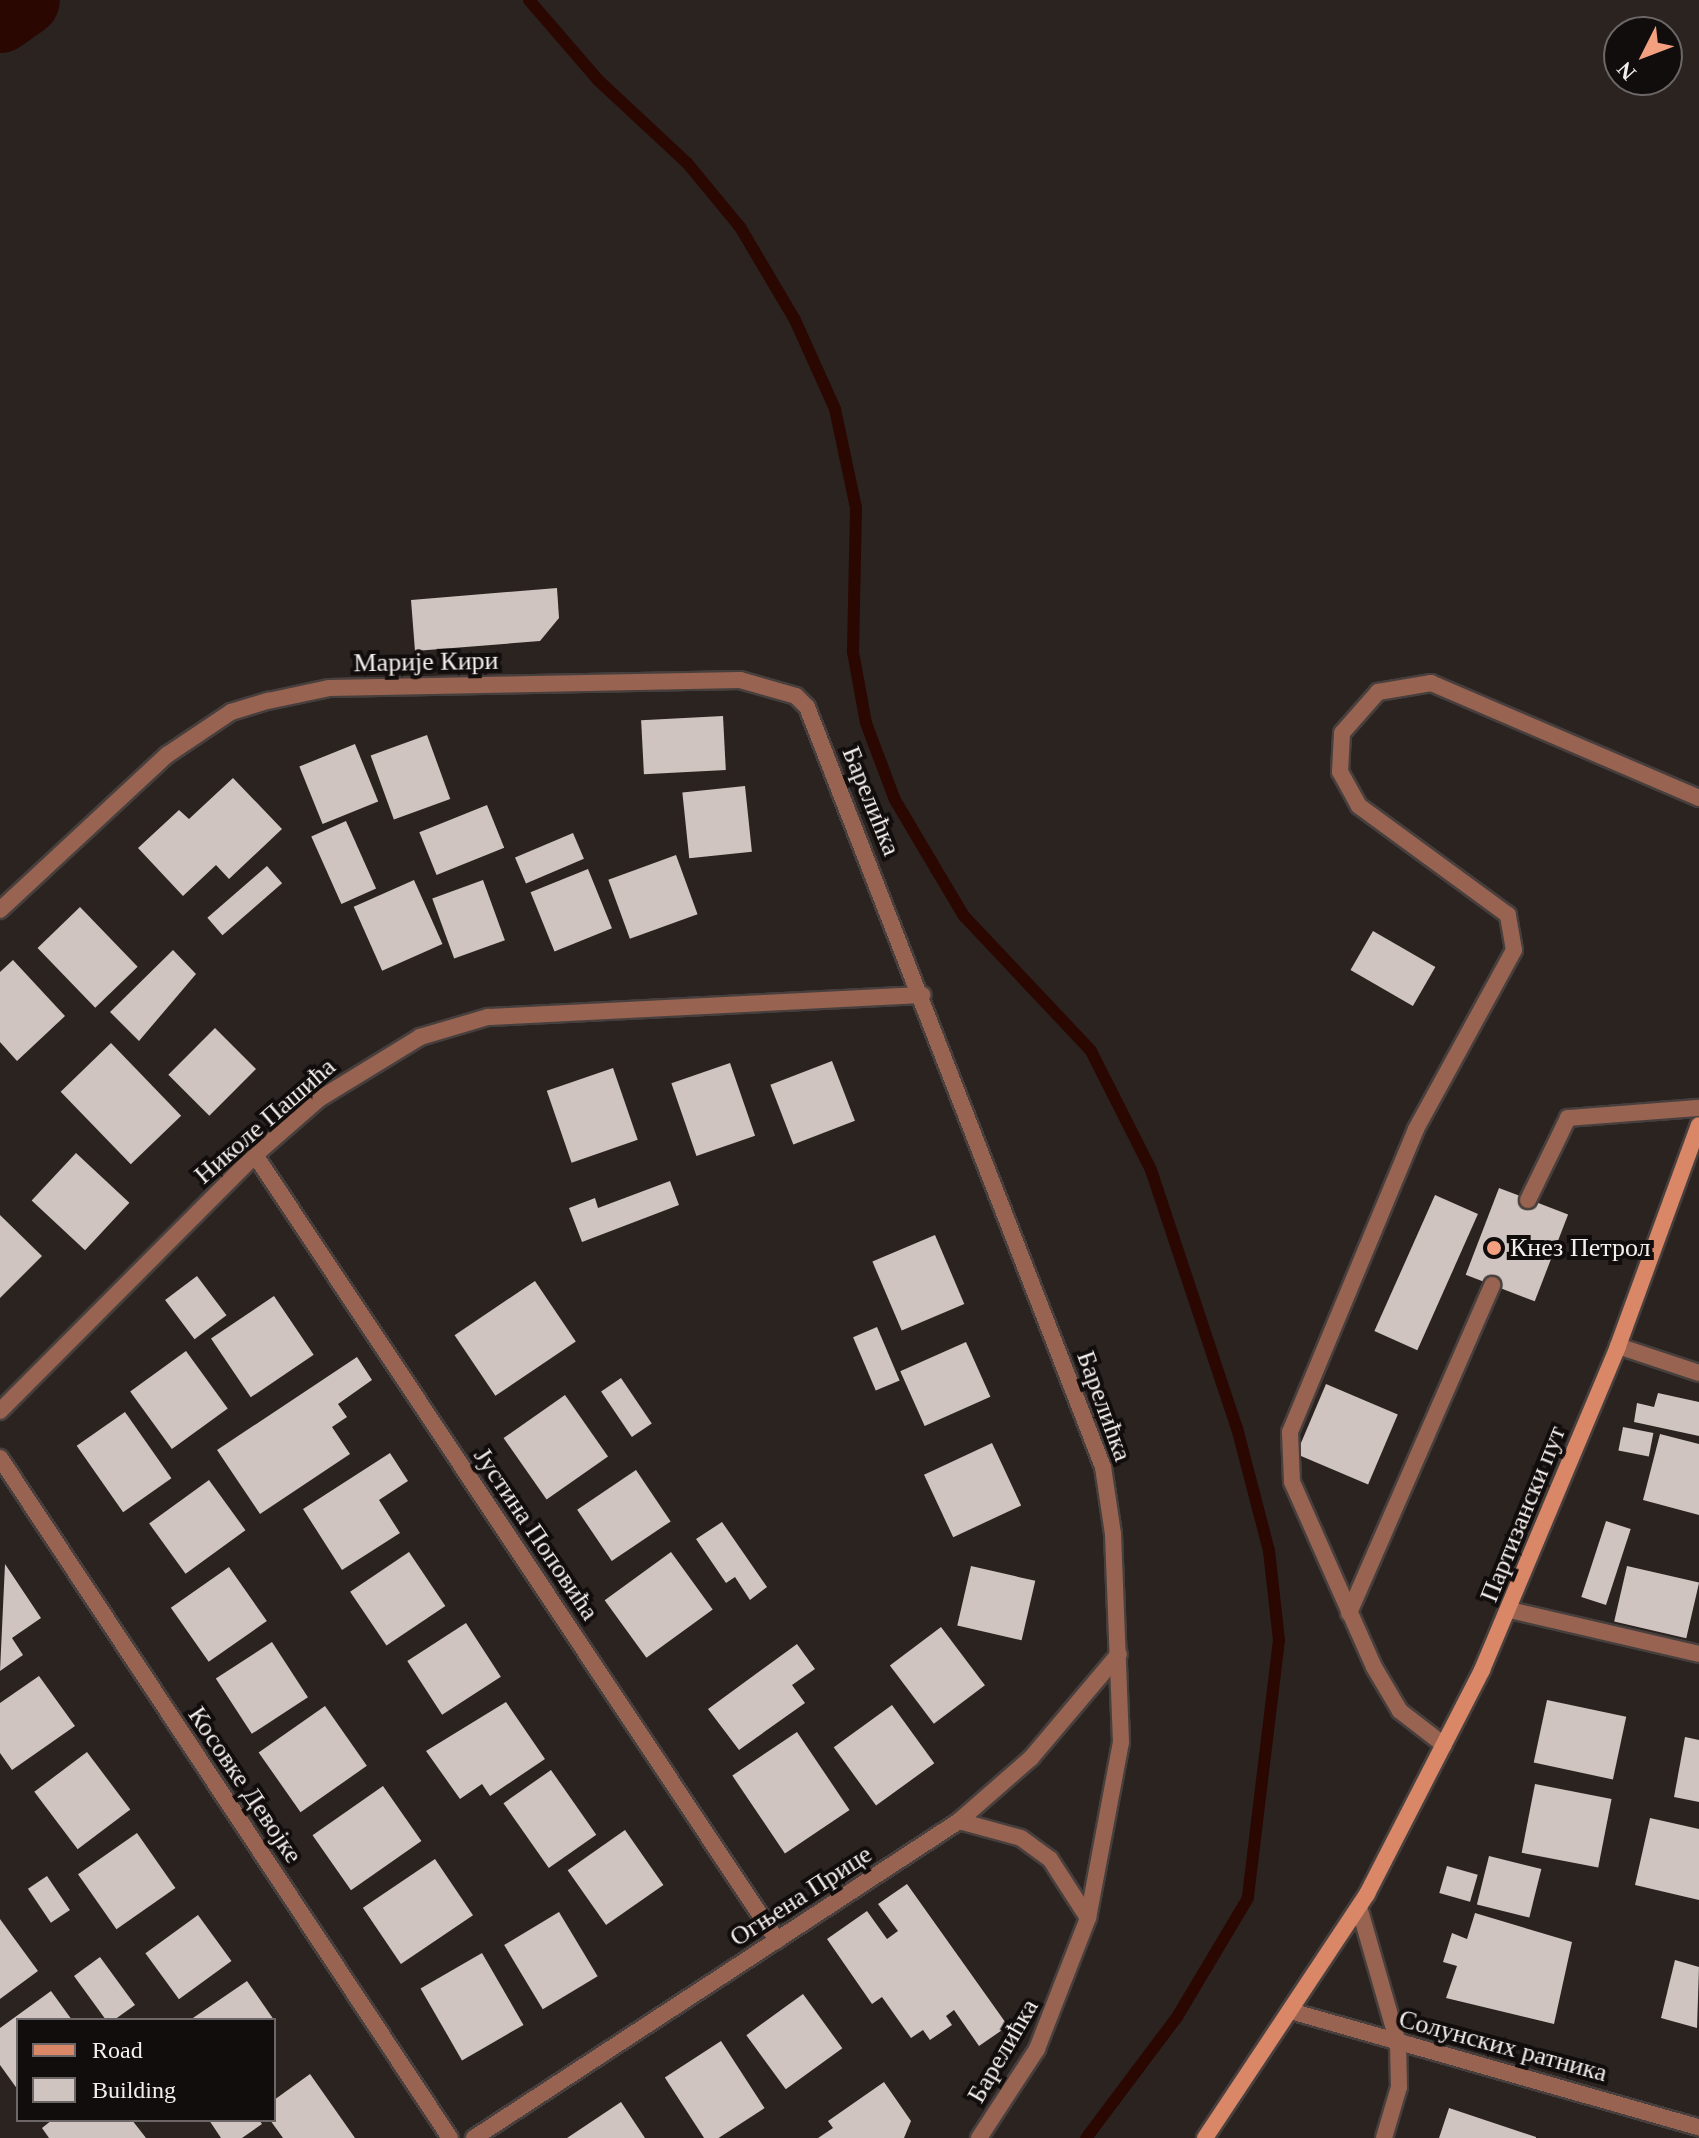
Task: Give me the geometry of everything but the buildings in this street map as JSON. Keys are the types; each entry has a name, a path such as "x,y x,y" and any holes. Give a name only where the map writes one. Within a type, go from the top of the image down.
{"main road":[{"name":"Партизански пут","path":"1205,2138 1294,2012 1359,1907 1510,1610 1618,1346 1699,1125"}],"street":[{"name":"Марије Кири","path":"0,910 82,828 167,755 231,712 329,688 740,680 796,696 807,707"},
{"path":"1444,1745 1393,1700 1349,1613 1292,1482 1290,1432 1416,1129 1514,950 1508,915 1359,806 1340,772 1342,733 1378,692 1431,683 1699,798"},
{"name":"Барелићка","path":"807,707 922,995 1103,1467 1119,1654 1117,1772 1088,1918 1037,2049 979,2138"},
{"name":"Николе Пашића","path":"0,1411 255,1155 376,1060 488,1017 922,995"},
{"path":"1528,1200 1568,1118 1699,1108"},
{"name":"Јустина Поповића","path":"255,1155 777,1940"},
{"path":"1349,1613 1492,1285"},
{"path":"1618,1346 1699,1373"},
{"name":"Косовке Девојке","path":"0,1458 450,2138"},
{"path":"1510,1610 1699,1654"},
{"name":"Огњена Прице","path":"474,2138 959,1821 1031,1758 1119,1654"},
{"path":"959,1821 1021,1838 1050,1859 1088,1918"},
{"path":"1359,1907 1398,2043 1399,2087 1384,2138"},
{"name":"Солунских ратника","path":"1294,2012 1699,2127"}],"waterway":[{"path":"0,17 24,0"},
{"path":"529,0 598,80 688,164 740,227 795,320 835,409 856,508 853,652 866,723 895,800 964,916 1091,1051 1151,1170 1237,1428 1269,1551 1279,1640 1248,1898 1177,2017 1086,2138"}],"place":[{"name":"Кнез Петрол","path":"1494,1248"}]}
